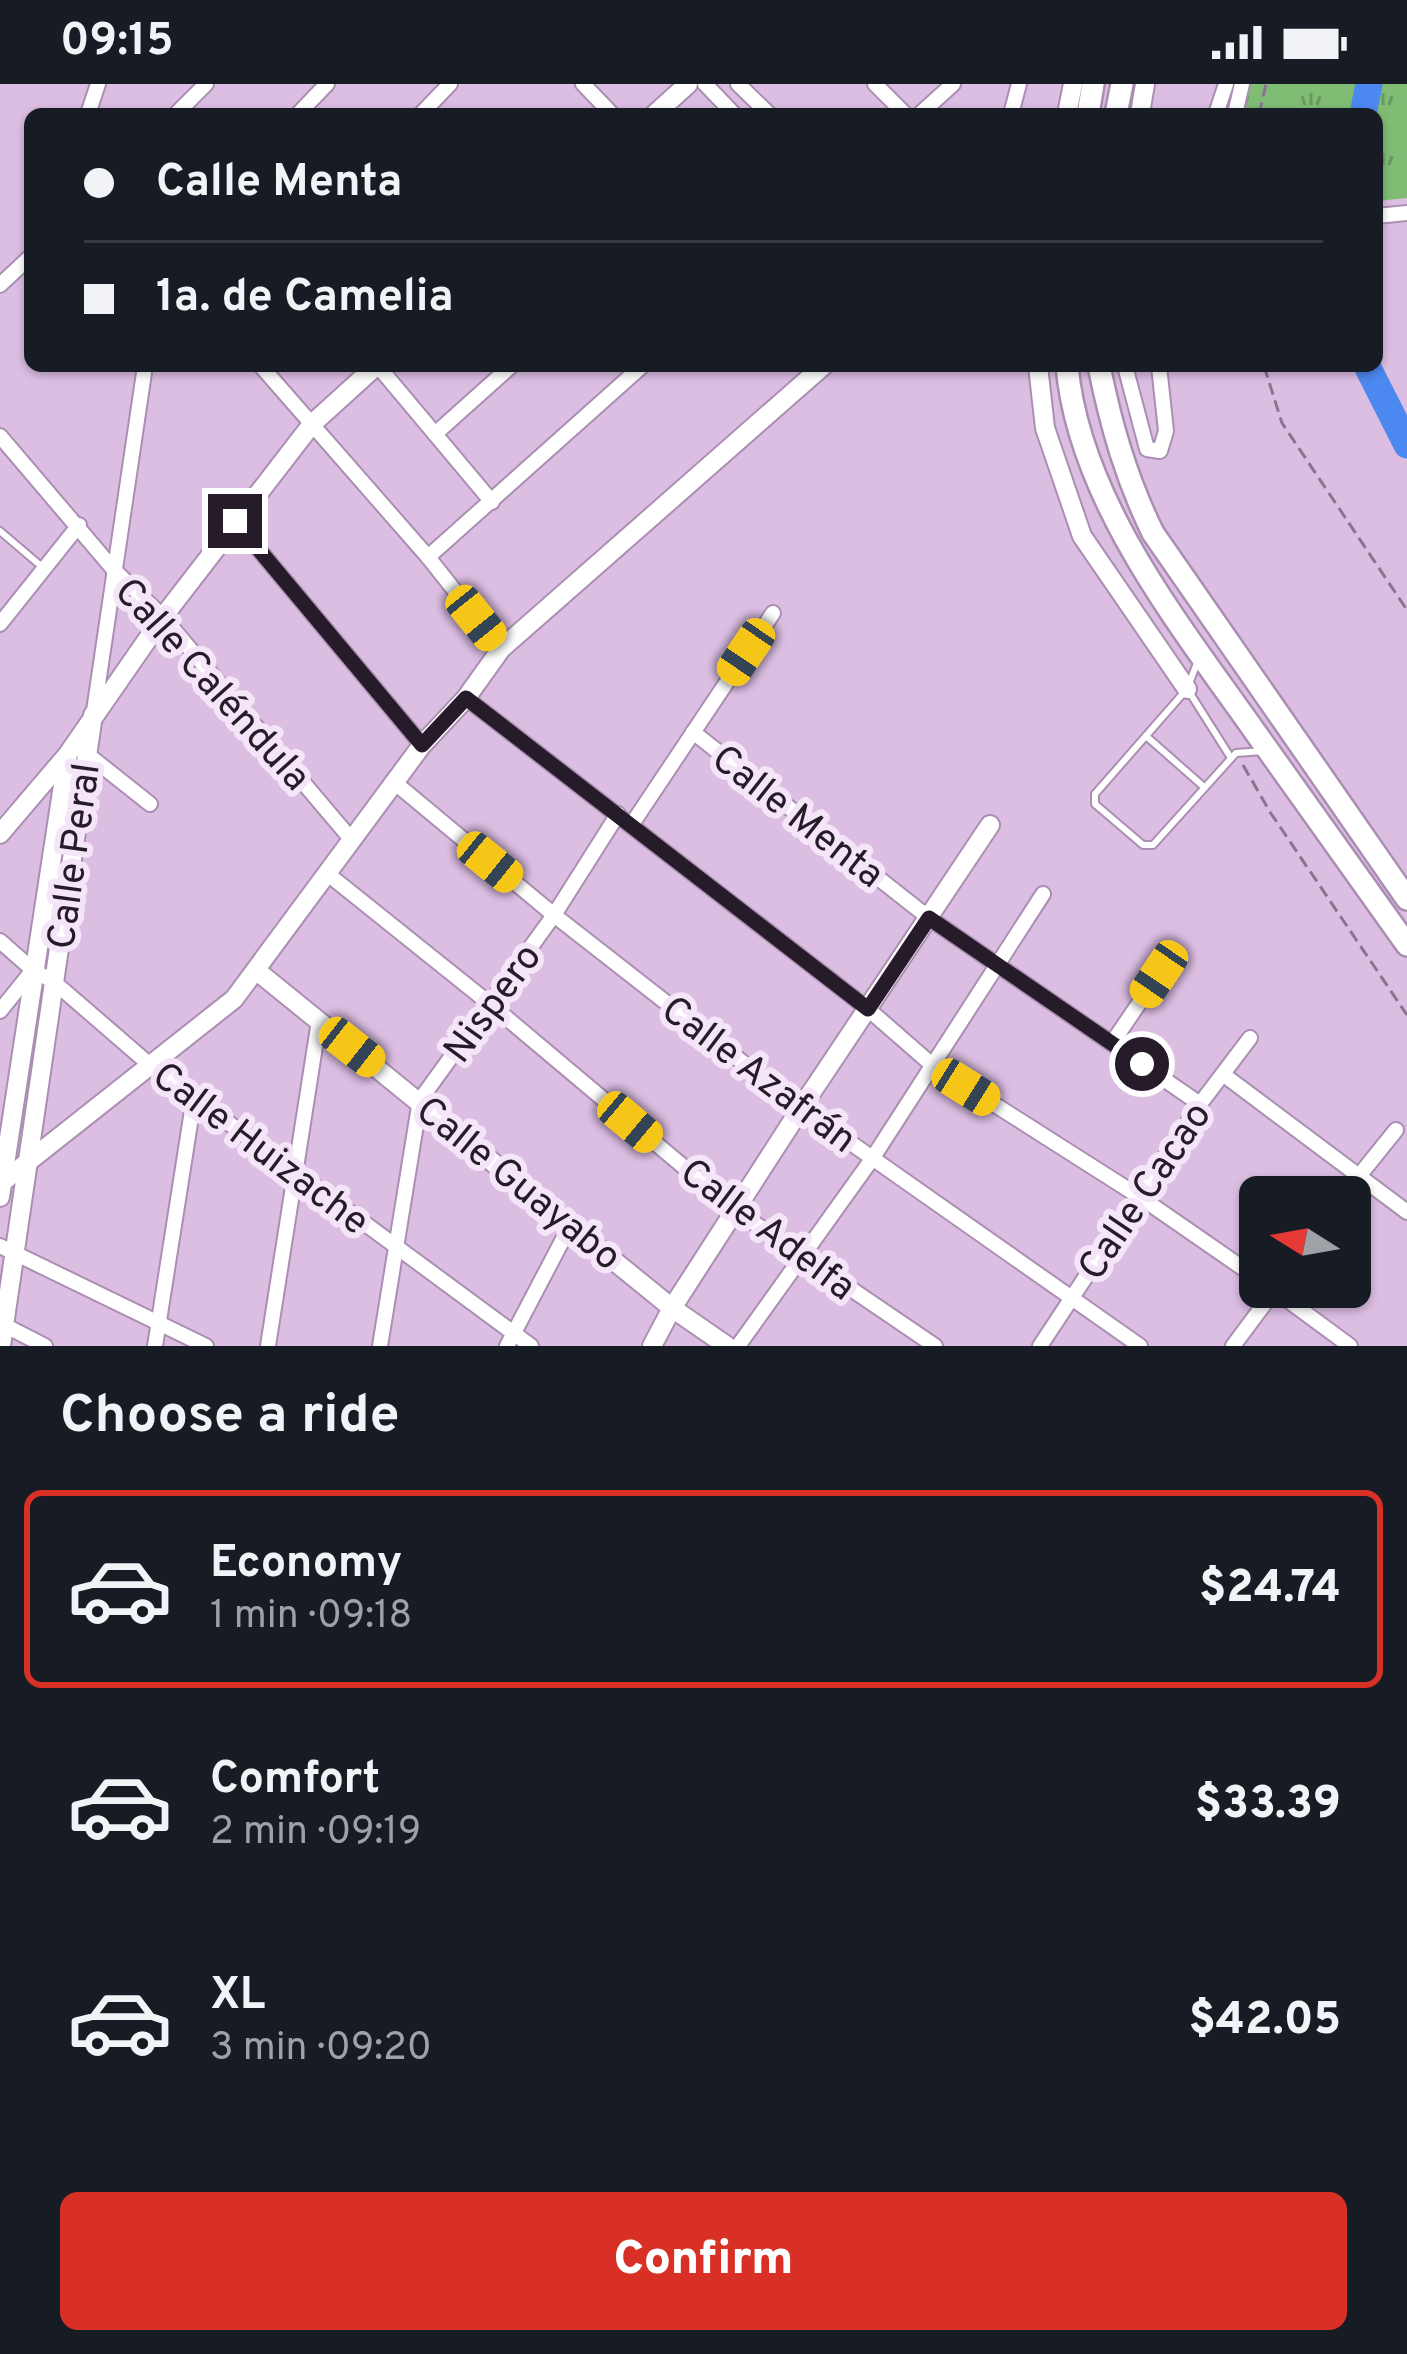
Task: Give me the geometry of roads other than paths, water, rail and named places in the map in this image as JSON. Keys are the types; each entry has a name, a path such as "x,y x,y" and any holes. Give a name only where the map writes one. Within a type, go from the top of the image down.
{"main road":[{"path":"662,108 688,84"},
{"path":"93,715 312,424 370,372"},
{"path":"2,1187 234,999 422,745 466,698 501,649 817,372"},
{"path":"1039,372 1046,428 1082,536 1186,688"},
{"path":"1068,372 1110,516 1200,654 1407,945"},
{"path":"1100,372 1124,467 1153,533 1407,899"},
{"name":"Calle Peral","path":"2,1187 33,970 77,754 93,715"},
{"path":"2,829 77,754"},
{"name":"Calle Peral","path":"1,1346 7,1249 30,1160 77,754"},
{"path":"652,1346 801,1108 990,825"},
{"name":"Calle Guayabo","path":"257,971 672,1308 728,1346"}],"street":[{"path":"185,108 206,84"},
{"path":"304,108 327,84"},
{"path":"427,108 450,84"},
{"path":"583,84 606,108"},
{"path":"705,84 728,108"},
{"path":"738,84 764,108"},
{"path":"875,84 899,108"},
{"path":"927,108 953,84"},
{"path":"0,285 24,263"},
{"name":"Calle Peral","path":"93,715 145,372"},
{"path":"267,372 501,649"},
{"path":"382,372 492,502"},
{"path":"435,434 504,372"},
{"path":"428,557 635,372"},
{"path":"1127,372 1147,449 1160,452 1166,431 1160,372"},
{"name":"Calle Caléndula","path":"1,440 114,570 163,617 351,839"},
{"path":"235,521 422,745"},
{"path":"0,624 79,525"},
{"path":"632,824 773,613"},
{"path":"466,698 868,1009 931,1064 1239,1265"},
{"name":"Calle Menta","path":"693,732 929,918 1201,1104"},
{"path":"77,754 150,804"},
{"name":"Calle Azafrán","path":"394,782 801,1108 1140,1346"},
{"name":"Nispero","path":"380,1346 420,1100 554,914 618,814"},
{"name":"Calle Adelfa","path":"329,875 735,1210 935,1346"},
{"path":"738,1346 872,1159 1043,894"},
{"name":"Calle Huizache","path":"0,941 150,1065 395,1246 510,1340 531,1346"},
{"path":"0,1011 33,970"},
{"path":"1112,1043 1159,974"},
{"path":"268,1346 319,1021"},
{"name":"Calle Cacao","path":"1040,1346 1250,1038"},
{"path":"1224,1075 1407,1213"},
{"path":"155,1346 194,1098"},
{"path":"1357,1175 1396,1130"},
{"path":"510,1340 572,1224"},
{"path":"7,1249 206,1346"},
{"path":"1233,1346 1260,1308"},
{"path":"1300,1308 1350,1346"},
{"path":"4,1324 44,1346"}],"lane":[{"path":"0,531 44,568"},
{"path":"1200,654 1186,688 1095,794 1095,804 1143,844 1153,845 1236,753 1268,750"},
{"path":"1186,688 1231,758"},
{"path":"1146,736 1204,788"}],"waterway":[{"path":"1364,108 1369,84"},
{"path":"1370,372 1407,445"}]}
